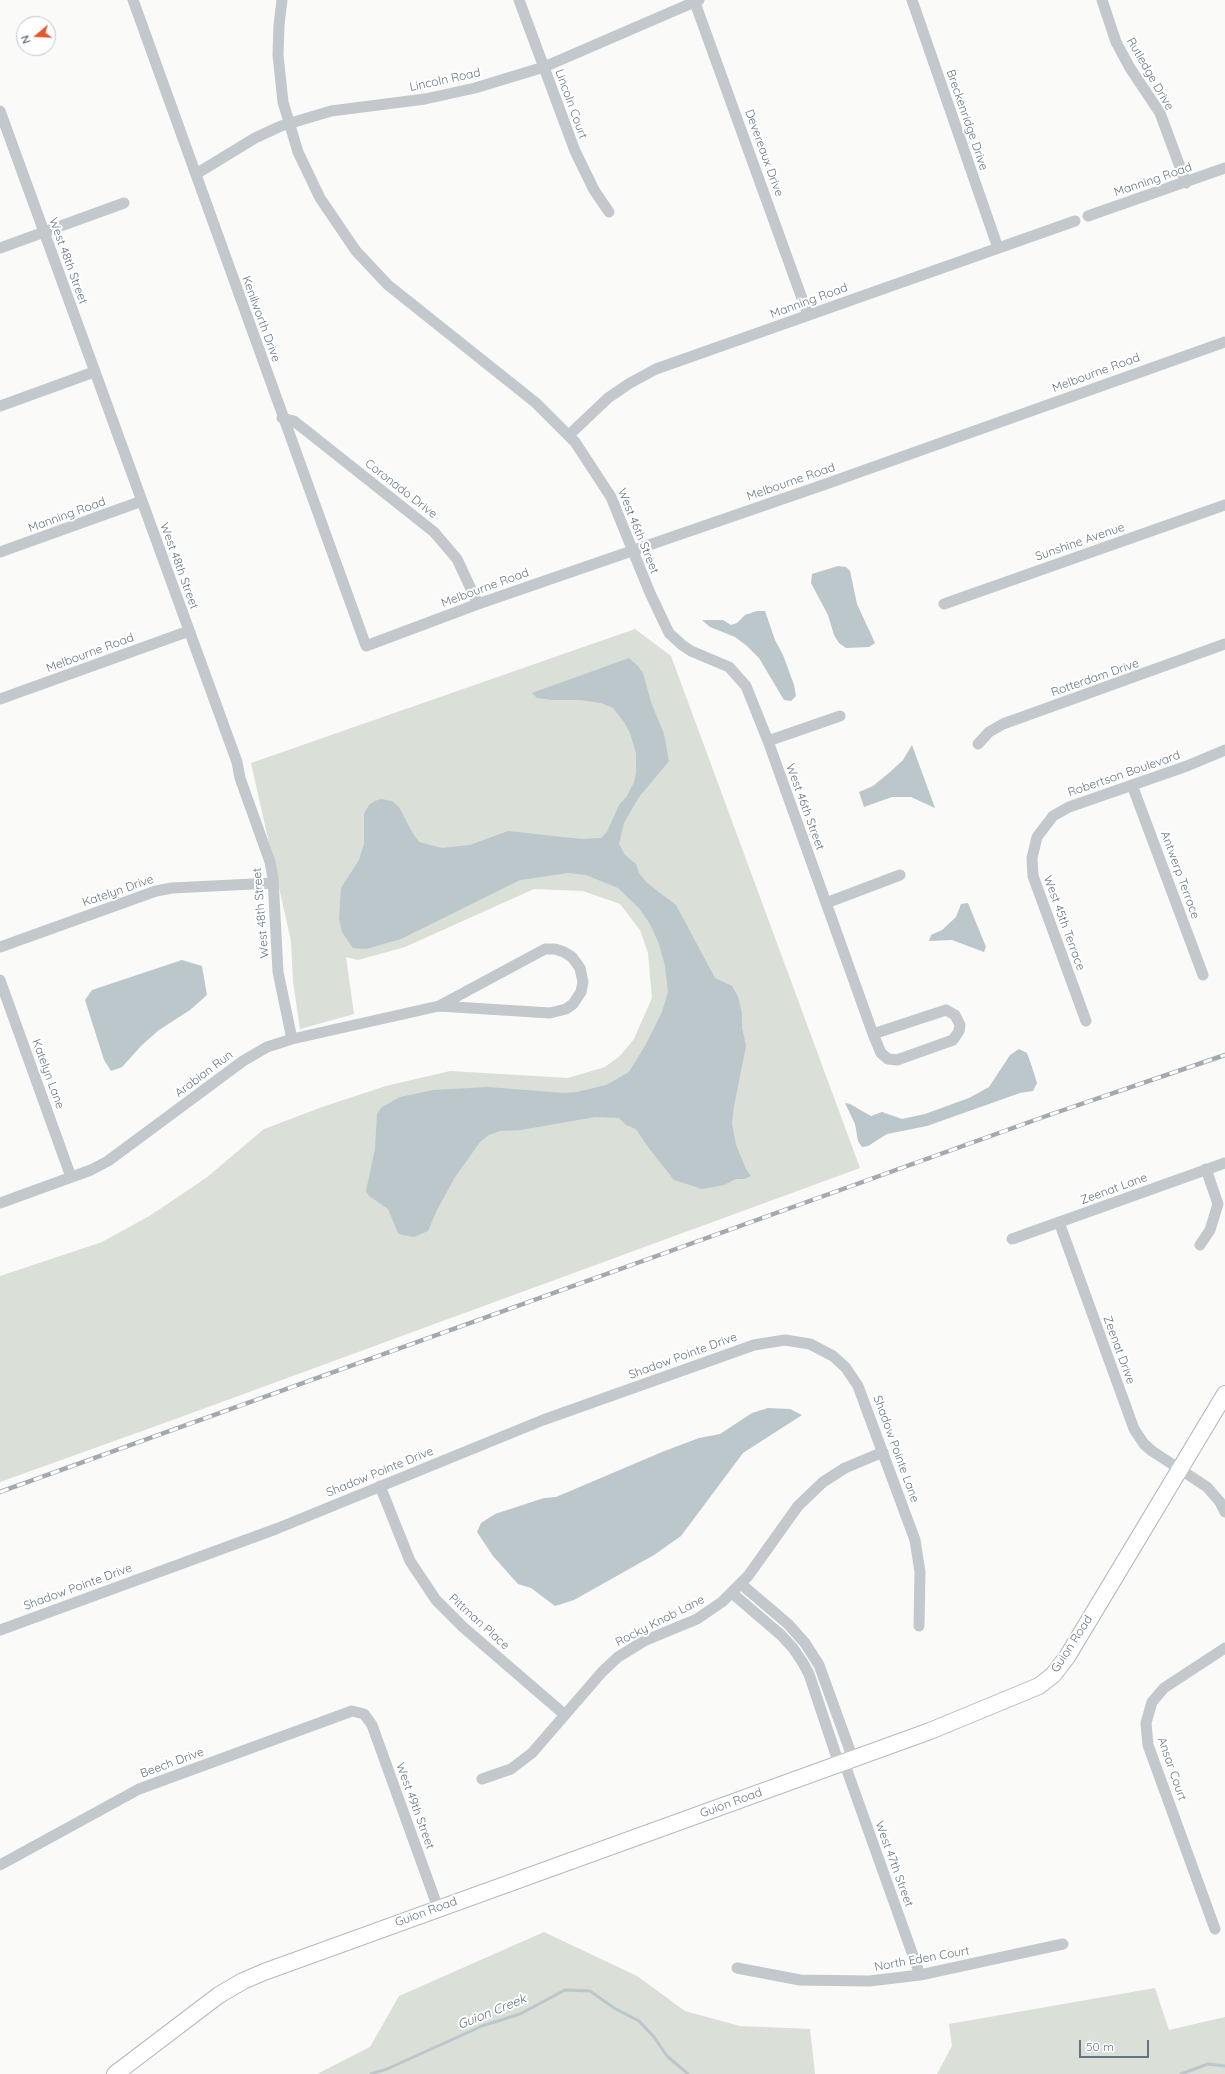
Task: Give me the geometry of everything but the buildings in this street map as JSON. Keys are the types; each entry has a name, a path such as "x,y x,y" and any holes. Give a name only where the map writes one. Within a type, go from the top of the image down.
{"street":[{"name":"Kenilworth Drive","path":"132,0 196,174 282,418 366,646"},
{"name":"West 46th Street","path":"282,0 278,38 278,68 283,102 289,123 312,183 340,231 356,251 388,285 532,400 569,436 590,463 611,497 634,550 656,609 669,633 686,648 720,662 737,674 750,693 873,1034 881,1053 888,1059 894,1060 950,1041 958,1035 960,1024 955,1015 951,1012 942,1010 873,1034"},
{"name":"Lincoln Court","path":"519,0 578,159 594,190 609,212"},
{"name":"Breckenridge Drive","path":"912,0 998,248"},
{"name":"Rutledge Drive","path":"1102,0 1116,42 1130,68 1160,113 1186,183"},
{"name":"Lincoln Road","path":"196,174 260,136 289,123 343,108 420,100 468,90 544,67 696,1"},
{"name":"Devereaux Drive","path":"696,1 808,315"},
{"name":"West 48th Street","path":"0,111 239,767 240,778 270,862 273,883 278,972 292,1039"},
{"name":"Manning Road","path":"1088,216 1186,183 1225,168"},
{"path":"0,248 124,203"},
{"name":"Manning Road","path":"569,436 608,398 648,372 1075,221"},
{"name":"Melbourne Road","path":"366,646 478,604 824,485 1225,342"},
{"path":"0,406 94,372"},
{"name":"Coronado Drive","path":"282,418 294,421 434,532 458,560 478,604"},
{"name":"Manning Road","path":"0,552 142,501"},
{"name":"Sunshine Avenue","path":"944,604 1224,509"},
{"name":"Melbourne Road","path":"0,699 189,631"},
{"name":"Rotterdam Drive","path":"978,744 989,732 1003,724 1225,644"},
{"path":"768,741 840,716"},
{"name":"Robertson Boulevard","path":"1040,833 1047,822 1065,809 1225,750"},
{"name":"Antwerp Terrace","path":"1132,785 1203,975"},
{"name":"West 45th Terrace","path":"1040,833 1034,849 1033,876 1086,1021"},
{"path":"826,903 900,875"},
{"name":"Katelyn Drive","path":"0,947 156,891 172,888 273,883"},
{"name":"Arabian Run","path":"0,1203 102,1165 119,1155 250,1056 271,1046 292,1039 439,1006 544,949 560,950 570,955 577,962 582,974 582,986 577,999 570,1006 560,1011 550,1013 439,1006"},
{"name":"Katelyn Lane","path":"0,980 71,1177"},
{"name":"Zeenat Lane","path":"1012,1239 1225,1163"},
{"path":"1200,1245 1210,1230 1218,1204 1206,1169"},
{"name":"Zeenat Drive","path":"1059,1222 1134,1429 1146,1446 1179,1470 1207,1487 1220,1502 1225,1512"},
{"name":"Shadow Pointe Lane","path":"770,1341 789,1340 810,1344 833,1356 858,1386 917,1548 920,1572 919,1626"},
{"name":"Shadow Pointe Drive","path":"0,1630 272,1530 543,1420 754,1345 770,1341"},
{"name":"Guion Road","path":"115,2074 219,1995 246,1980 438,1908 930,1731 1029,1691 1050,1677 1067,1657 1225,1394"},
{"name":"Rocky Knob Lane","path":"482,1779 503,1772 522,1762 536,1750 602,1672 618,1657 644,1641 697,1619 732,1593 741,1584 789,1516 810,1493 826,1479 845,1468 883,1452"},
{"name":"Pittman Place","path":"380,1486 410,1561 436,1600 458,1623 566,1715"},
{"name":"West 47th Street","path":"741,1584 788,1624 805,1643 819,1665 845,1762"},
{"name":"West 47th Street","path":"732,1593 781,1635 793,1648 809,1674 845,1762 920,1975"},
{"name":"Ansar Court","path":"1216,1928 1148,1745 1146,1723 1152,1702 1164,1688 1225,1648"},
{"name":"Beech Drive","path":"0,1865 89,1814 153,1783 352,1711 364,1714"},
{"name":"West 49th Street","path":"364,1714 372,1725 438,1908"},
{"name":"North Eden Court","path":"737,1968 800,1980 839,1982 878,1981 920,1975 1063,1944"}],"shaded area":[{"path":"838,566 846,567 850,571 857,604 875,643 869,647 846,648 839,643 834,635 828,615 811,583 812,574"},
{"path":"757,611 765,611 775,640 783,655 794,685 796,696 791,701 784,700 759,658 747,646 735,637 710,627 702,620 723,620 731,625 737,623 745,615"},
{"path":"635,629 671,656 860,1168 0,1482 0,1276 102,1242 151,1215 206,1178 264,1129 325,1106 386,1086 450,1071 568,1078 605,1067 620,1056 634,1039 652,998 648,953 640,930 620,904 583,891 534,889 405,947 358,960 346,957 354,1014 300,1029 293,982 291,941 251,763"},
{"path":"629,658 643,673 651,702 664,734 669,761 639,797 624,823 619,844 625,855 636,864 639,873 647,883 676,905 715,978 732,986 738,997 742,1013 742,1028 746,1046 732,1123 736,1145 746,1169 751,1176 744,1179 736,1179 724,1185 702,1189 674,1180 636,1129 626,1125 619,1118 595,1117 521,1130 500,1131 489,1135 480,1142 455,1177 437,1210 428,1231 414,1237 402,1235 398,1233 388,1209 369,1196 366,1191 375,1149 377,1114 382,1107 400,1097 433,1090 488,1087 564,1093 577,1092 606,1085 629,1072 646,1044 662,1012 668,992 665,966 659,944 650,924 639,908 618,888 586,875 568,873 520,880 401,939 366,949 353,948 342,932 339,919 341,888 359,860 364,844 364,814 369,805 375,801 381,799 392,801 399,807 419,842 442,848 470,845 508,831 581,839 601,838 607,832 619,805 627,796 634,782 636,773 636,753 630,733 624,722 613,708 601,703 580,700 553,700 537,698 532,693"},
{"path":"912,745 935,808 911,797 892,797 864,807 859,792 873,786 890,772 903,760"},
{"path":"968,903 986,947 984,952 952,940 929,941 931,935 942,930 956,917 961,904"},
{"path":"182,960 202,966 207,995 190,1010 159,1030 142,1045 122,1067 111,1071 104,1060 85,1000 92,990"},
{"path":"1019,1049 1027,1053 1032,1067 1037,1083 1033,1091 1020,1093 927,1126 887,1134 868,1146 862,1147 858,1141 855,1124 845,1103 850,1104 871,1116 882,1112 902,1119 925,1114 969,1098 989,1087 1010,1055"},
{"path":"768,1408 790,1409 802,1415 743,1453 681,1536 654,1555 574,1600 555,1606 531,1588 518,1584 493,1556 477,1532 481,1523 495,1514 544,1498 556,1497 662,1452 699,1438 720,1434 752,1413"},
{"path":"544,1932 637,1976 685,2011 740,2026 810,2029 815,2074 317,2074 370,2047 399,1996"},
{"path":"1155,1988 1169,2030 1225,2017 1225,2074 937,2074 952,2046 949,2024"}],"waterway":[{"name":"Guion Creek","path":"371,2074 387,2069 482,2026 520,2014 565,1990 590,1991 614,2008 639,2021 654,2037 667,2056 688,2074"},
{"name":"Guion Creek","path":"1181,2074 1208,2064 1225,2066"}],"railway":[{"path":"0,1492 1049,1115 1225,1055"}]}
